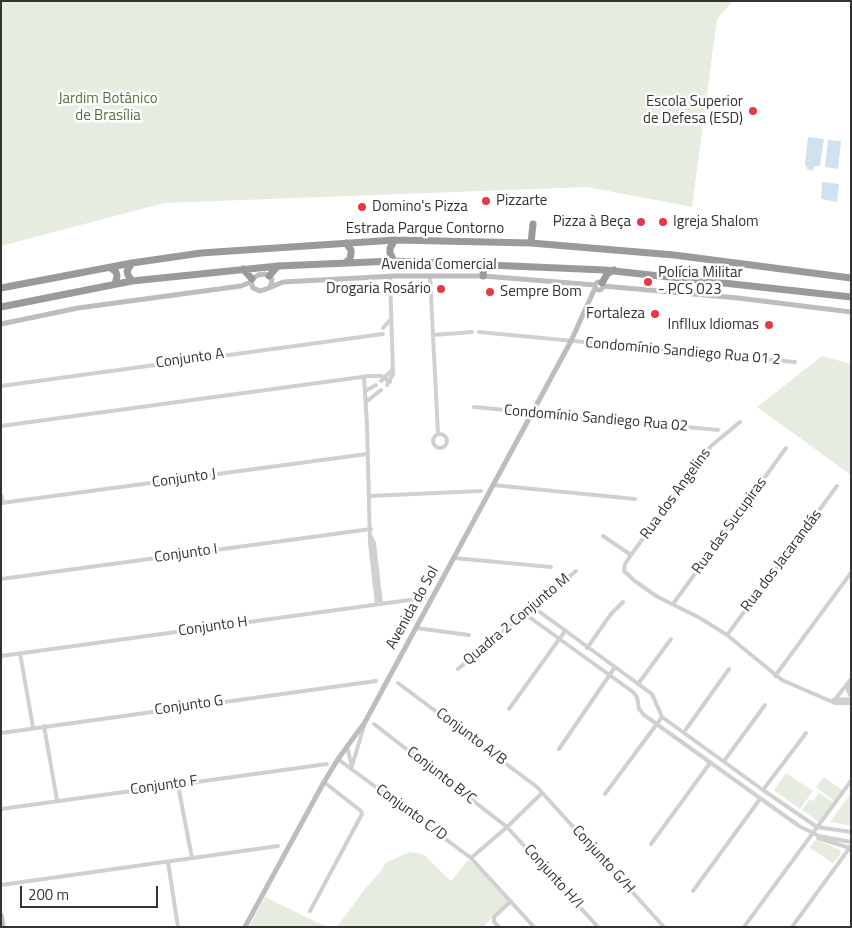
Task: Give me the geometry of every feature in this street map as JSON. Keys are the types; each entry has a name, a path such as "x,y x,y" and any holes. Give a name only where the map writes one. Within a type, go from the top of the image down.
{"highway":[{"path":"531,243 533,224"},
{"path":"394,261 390,248 395,240"},
{"name":"Estrada Parque Contorno","path":"1,288 132,264 201,254 395,240 531,243 674,255 851,278"},
{"path":"345,262 350,259 352,254 346,243"},
{"path":"1,307 132,281 278,266 394,261 614,270 851,297"},
{"path":"132,264 127,271 132,281"},
{"path":"484,264 484,276"},
{"path":"271,279 278,266"},
{"path":"111,268 116,272 117,276 115,284"},
{"path":"243,269 252,283"},
{"path":"596,269 599,275 599,286"},
{"path":"599,286 607,274 614,270"}],"street":[{"name":"Avenida Comercial","path":"1,324 115,302 241,286 252,283 262,274 283,282 390,276 484,276 738,298 851,312"},
{"path":"1,426 364,377 381,376 385,378 388,384 393,374 393,369 384,332 391,319 390,276"},
{"path":"430,276 438,434"},
{"path":"269,288 271,279"},
{"name":"Avenida Comercial","path":"252,283 260,291 283,282"},
{"name":"Avenida do Sol","path":"245,927 324,782 365,722 571,341 592,295 599,286"},
{"path":"384,332 391,319"},
{"name":"Conjunto A","path":"1,386 384,332"},
{"path":"433,335 472,332"},
{"name":"Condomínio Sandiego Rua 01 2","path":"479,332 795,362"},
{"path":"380,381 393,369"},
{"path":"364,377 371,529 370,543 379,604"},
{"path":"365,391 376,385"},
{"path":"366,402 381,390"},
{"name":"Condomínio Sandiego Rua 02","path":"474,407 718,430"},
{"name":"Rua dos Angelins","path":"673,604 656,596 625,573 624,567 711,446 740,422"},
{"name":"Rua das Sucupiras","path":"673,604 786,448"},
{"name":"Conjunto J","path":"2,503 367,454"},
{"path":"493,485 635,499"},
{"name":"Rua dos Jacarandás","path":"727,635 837,486"},
{"path":"369,496 482,491"},
{"path":"1,496 2,503"},
{"name":"Conjunto I","path":"1,579 371,529"},
{"path":"603,536 631,555"},
{"path":"454,558 551,567"},
{"name":"Quadra 2 Conjunto M","path":"458,669 576,571"},
{"path":"775,676 851,573"},
{"name":"Conjunto H","path":"1,656 424,598"},
{"path":"588,648 605,621 623,602"},
{"path":"673,604 727,635 775,676 834,701 851,703"},
{"path":"533,607 652,694 662,717 763,790 817,827 851,832"},
{"path":"525,614 635,694 641,713 760,799 812,834 850,847 792,927"},
{"path":"416,628 468,636"},
{"path":"509,709 565,631"},
{"path":"638,684 671,639"},
{"path":"20,653 33,728"},
{"path":"558,749 615,667"},
{"path":"684,732 729,669"},
{"name":"Conjunto G","path":"1,733 376,681"},
{"name":"Conjunto A/B","path":"398,683 542,793"},
{"path":"834,701 849,683"},
{"path":"834,701 851,698 849,683"},
{"path":"724,761 765,705"},
{"path":"605,794 662,717"},
{"path":"351,767 365,722"},
{"name":"Conjunto B/C","path":"374,724 507,827"},
{"path":"44,726 57,800"},
{"path":"763,790 806,733"},
{"path":"351,767 349,744 355,745 356,749"},
{"path":"696,752 701,745"},
{"name":"Conjunto C/D","path":"338,759 471,858 534,927"},
{"path":"651,844 710,763"},
{"name":"Conjunto F","path":"1,809 328,764"},
{"path":"740,784 745,777"},
{"path":"744,927 851,781"},
{"path":"310,911 362,816 362,812 324,782"},
{"path":"178,785 192,858"},
{"path":"471,858 542,793"},
{"name":"Conjunto G/H","path":"542,793 664,927"},
{"path":"693,891 760,799"},
{"name":"Conjunto H/I","path":"507,827 598,927"},
{"path":"812,834 851,842"},
{"path":"1,885 278,846"},
{"path":"168,862 178,927"},
{"path":"499,927 494,922 494,917 511,901"},
{"path":"1,915 3,926"}],"green space":[{"name":"Jardim Botânico de Brasília","path":"1,1 733,1 717,19 692,207 587,187 164,203 1,246"},
{"path":"822,356 851,364 851,475 757,407"},
{"path":"786,773 813,791 800,809 774,790"},
{"path":"824,777 842,790 834,801 816,787"},
{"path":"819,793 834,803 819,822 802,810 810,799 813,801"},
{"path":"849,796 851,797 851,826 830,822"},
{"path":"818,840 840,850 841,854 833,863 810,848 814,841"},
{"path":"409,852 423,854 451,881 468,860 475,864 509,901 483,927 337,927 364,890 381,871 385,863"},
{"path":"265,897 310,919 328,927 249,927"}],"water":[{"path":"808,137 824,139 820,166 815,166 812,171 807,169 805,164"},
{"path":"828,140 841,141 838,169 825,167"},
{"path":"822,182 839,184 837,202 821,199"}],"place":[{"name":"Escola Superior de Defesa (ESD)","path":"753,111"},
{"name":"Pizzarte","path":"486,201"},
{"name":"Domino's Pizza","path":"362,207"},
{"name":"Pizza à Beça","path":"641,222"},
{"name":"Igreja Shalom","path":"663,222"},
{"name":"Polícia Militar - PCS 023","path":"648,282"},
{"name":"Drogaria Rosário","path":"441,289"},
{"name":"Sempre Bom","path":"490,292"},
{"name":"Fortaleza","path":"655,314"},
{"name":"Infllux Idiomas","path":"769,325"}]}
